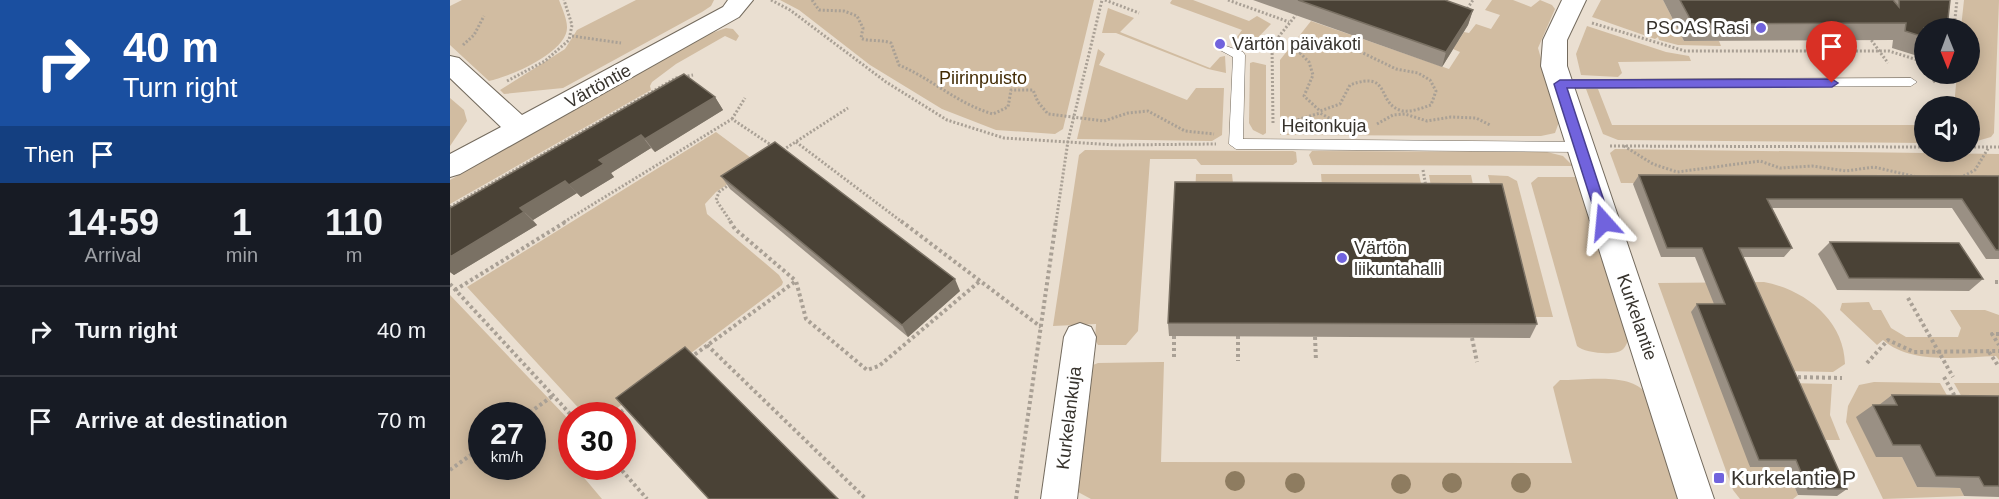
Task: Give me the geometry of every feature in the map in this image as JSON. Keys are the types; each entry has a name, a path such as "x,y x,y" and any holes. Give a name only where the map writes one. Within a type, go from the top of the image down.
{"street":[{"name":"Värtöntie","path":"450,167 731,12 741,0"},
{"name":"Kurkelantie","path":"1570,7 1556,35 1552,50 1560,84 1696,499"},
{"path":"453,57 483,95 520,129"},
{"name":"Kurkelankuja","path":"1059,499 1080,337"}],"lane":[{"path":"1226,50 1239,55 1236,138"},
{"path":"1560,84 1906,82"},
{"name":"Heitonkuja","path":"1236,138 1580,147"}],"path":[{"path":"483,95 556,53 567,44 572,36 572,27 564,0"},
{"path":"771,0 790,10 886,82 947,120 1004,138 1116,146 1236,138"},
{"path":"812,0 819,10 849,11 861,18 864,28 861,38 866,41 879,39 891,43 899,65 920,74 955,99 976,109 993,114 1008,107 1011,90 1022,88 1033,90 1038,102 1048,114 1104,120 1128,113 1148,111 1185,130 1236,138"},
{"path":"1016,499 1073,118 1103,0 1138,13"},
{"path":"1228,0 1289,22"},
{"path":"1462,17 1473,0"},
{"path":"1955,18 1957,0"},
{"path":"1570,7 1650,42 1685,51 1889,51 1914,59"},
{"path":"1296,15 1272,45 1273,126 1341,105 1348,96 1350,85 1361,80 1375,82 1385,90 1390,103 1405,112 1427,121 1451,117 1476,118 1488,123 1521,146"},
{"path":"453,57 474,35 484,16"},
{"path":"1863,29 1906,82"},
{"path":"572,36 624,43"},
{"path":"1869,36 1877,36"},
{"path":"1838,40 1845,51"},
{"path":"1341,125 1320,112 1304,96 1313,75 1309,62 1300,53 1305,48 1324,47 1360,52 1396,69 1418,73 1430,80 1436,91 1431,105 1393,115 1369,129"},
{"path":"450,207 676,78 693,75"},
{"path":"658,88 666,94"},
{"path":"455,290 732,119 745,99"},
{"path":"732,119 780,151 848,108"},
{"path":"591,126 598,133"},
{"path":"796,142 1041,327"},
{"path":"1624,146 1914,147"},
{"path":"1624,146 1653,164 1677,172 1760,161 1780,168 1812,166 1846,171 1874,167 1926,179"},
{"path":"1980,147 1999,147"},
{"path":"1958,180 1975,170 1989,147"},
{"path":"519,167 527,175"},
{"path":"1423,170 1426,189"},
{"path":"738,179 719,192 716,200 735,229 796,281 801,290 800,308 806,319 867,370 879,366 980,281"},
{"path":"688,359 796,281"},
{"path":"450,284 560,402"},
{"path":"1908,298 1953,377"},
{"path":"1999,334 1992,334 1999,345"},
{"path":"1174,336 1174,357"},
{"path":"1238,336 1238,361"},
{"path":"1315,337 1316,361"},
{"path":"1472,338 1477,362"},
{"path":"1867,363 1888,340 1914,352 1999,351"},
{"path":"707,345 866,499"},
{"path":"1989,351 1999,367"},
{"path":"1784,376 1842,378"},
{"path":"1944,377 1962,408"},
{"path":"544,402 554,395"},
{"path":"450,470 468,457"},
{"path":"630,480 647,499"}],"green space":[{"path":"462,0 559,0 567,24 565,36 548,54 536,62 489,81 450,45 450,6"},
{"path":"636,0 714,0 711,6 702,12 563,88 504,94 500,90 565,49 577,30"},
{"name":"Piirinpuisto","path":"780,0 1094,0 1063,129 1055,134 996,130 942,109 870,65 799,10"},
{"path":"1172,0 1193,0 1249,21 1257,16 1271,24 1248,48 1232,44 1242,30 1171,4"},
{"path":"1492,0 1513,0 1531,7 1540,0 1552,5 1555,9 1538,48 1559,122 1555,133 1541,136 1280,135 1280,60 1311,21 1449,69 1460,52 1453,49 1464,32 1469,33 1476,24 1491,29 1500,15 1485,10"},
{"path":"1601,0 1663,0 1684,41 1719,41 1721,46 1678,45 1592,17"},
{"path":"1964,0 1999,0 1994,133 1991,137 1980,140 1980,96 1955,96 1956,84 1980,84 1980,18 1962,18"},
{"path":"1108,8 1134,18 1120,32 1210,68 1220,57 1225,56 1226,73 1208,69 1116,33 1102,33"},
{"path":"1587,26 1666,52 1689,56 1691,61 1618,62 1622,73 1618,77 1581,75 1576,54"},
{"path":"726,28 733,29 739,36 736,41 725,36 676,64 652,82 651,90 450,204 450,180 709,34"},
{"path":"1098,49 1105,54 1099,65 1187,100 1196,88 1224,88 1222,135 1212,141 1077,139"},
{"path":"1250,63 1266,65 1266,133 1263,135 1253,130 1249,123"},
{"path":"1586,89 1598,89 1612,125 1914,125 1914,143 1618,140 1603,134"},
{"path":"450,98 464,110 467,121 450,146"},
{"path":"716,132 751,158 774,152 716,192 705,204 707,214 779,275 783,282 782,285 625,402 573,402 467,287"},
{"path":"1615,149 1914,153 1914,162 1980,162 1980,154 1999,154 1999,185 1621,183 1610,153"},
{"path":"1085,150 1293,151 1296,152 1297,162 1293,165 1201,165 1196,159 1150,159 1138,331 1126,345 1098,345 1095,340 1096,324 1053,326 1079,155"},
{"path":"1312,151 1547,152 1563,156 1573,166 1313,165 1309,155"},
{"path":"1196,174 1232,174 1233,183 1195,197"},
{"path":"1321,174 1419,174 1424,198 1323,198"},
{"path":"1429,175 1471,175 1476,199 1433,198"},
{"path":"1488,175 1508,176 1517,181 1553,317 1525,317"},
{"path":"1538,177 1577,177 1629,336 1625,347 1618,352 1599,353 1577,346 1531,183"},
{"path":"1764,282 1794,292 1820,310 1838,334 1843,348 1845,364 1833,372 1782,371 1718,312 1750,467 1786,467 1798,495 1793,499 1740,499 1733,490 1658,283"},
{"path":"450,295 558,408 558,480 586,480 602,499 450,499"},
{"path":"1869,302 1873,310 1881,310 1891,328 1906,337 1958,337 1961,328 1950,310 1985,310 1999,315 1999,360 1996,356 1937,358 1922,356 1895,348 1883,340 1877,345 1840,310 1842,303"},
{"path":"1164,362 1161,462 1572,463 1553,387 1560,380 1605,379 1627,382 1637,385 1644,391 1681,499 1091,499 1078,492 1093,365"},
{"path":"1874,382 1940,383 1954,408 1902,457 1917,487 1960,488 1964,496 1883,499 1846,422 1848,406 1859,385"},
{"path":"1787,383 1832,384 1830,415 1840,440 1812,440"},
{"path":"1954,383 1999,383 1999,408 1968,408"}],"building":[{"path":"1298,0 1445,0 1473,10 1446,52"},
{"path":"1680,0 1893,0 1899,7 1899,0 1950,0 1948,18 1914,18 1914,34 1905,31 1906,23 1693,24"},
{"path":"684,74 715,97 645,139 641,135 599,160 604,164 569,185 565,181 520,208 524,212 450,257 450,208"},
{"path":"775,142 955,279 902,325 721,176"},
{"path":"1639,175 1999,176 1999,250 1996,250 1962,199 1767,199 1792,248 1739,248 1847,489 1808,489 1796,460 1759,460 1697,304 1725,304 1702,248 1667,248"},
{"name":"Värtön liikuntahalli","path":"1175,182 1502,184 1537,324 1168,323"},
{"path":"1830,242 1959,243 1983,279 1849,278"},
{"path":"685,347 838,499 709,499 636,420 636,402 620,402 616,398"},
{"path":"1892,395 1999,396 1999,486 1984,486 1979,477 1936,476 1920,445 1893,445 1873,405 1897,405"}],"place":[{"name":"PSOAS Rasi","path":"1761,28"},
{"name":"Värtön päiväkoti","path":"1220,44"},
{"name":"Värtön liikuntahalli","path":"1342,258"},
{"name":"Kurkelantie P","path":"1719,478"}],"route":[{"path":"1604,222 1560,84 1832,83"}]}
